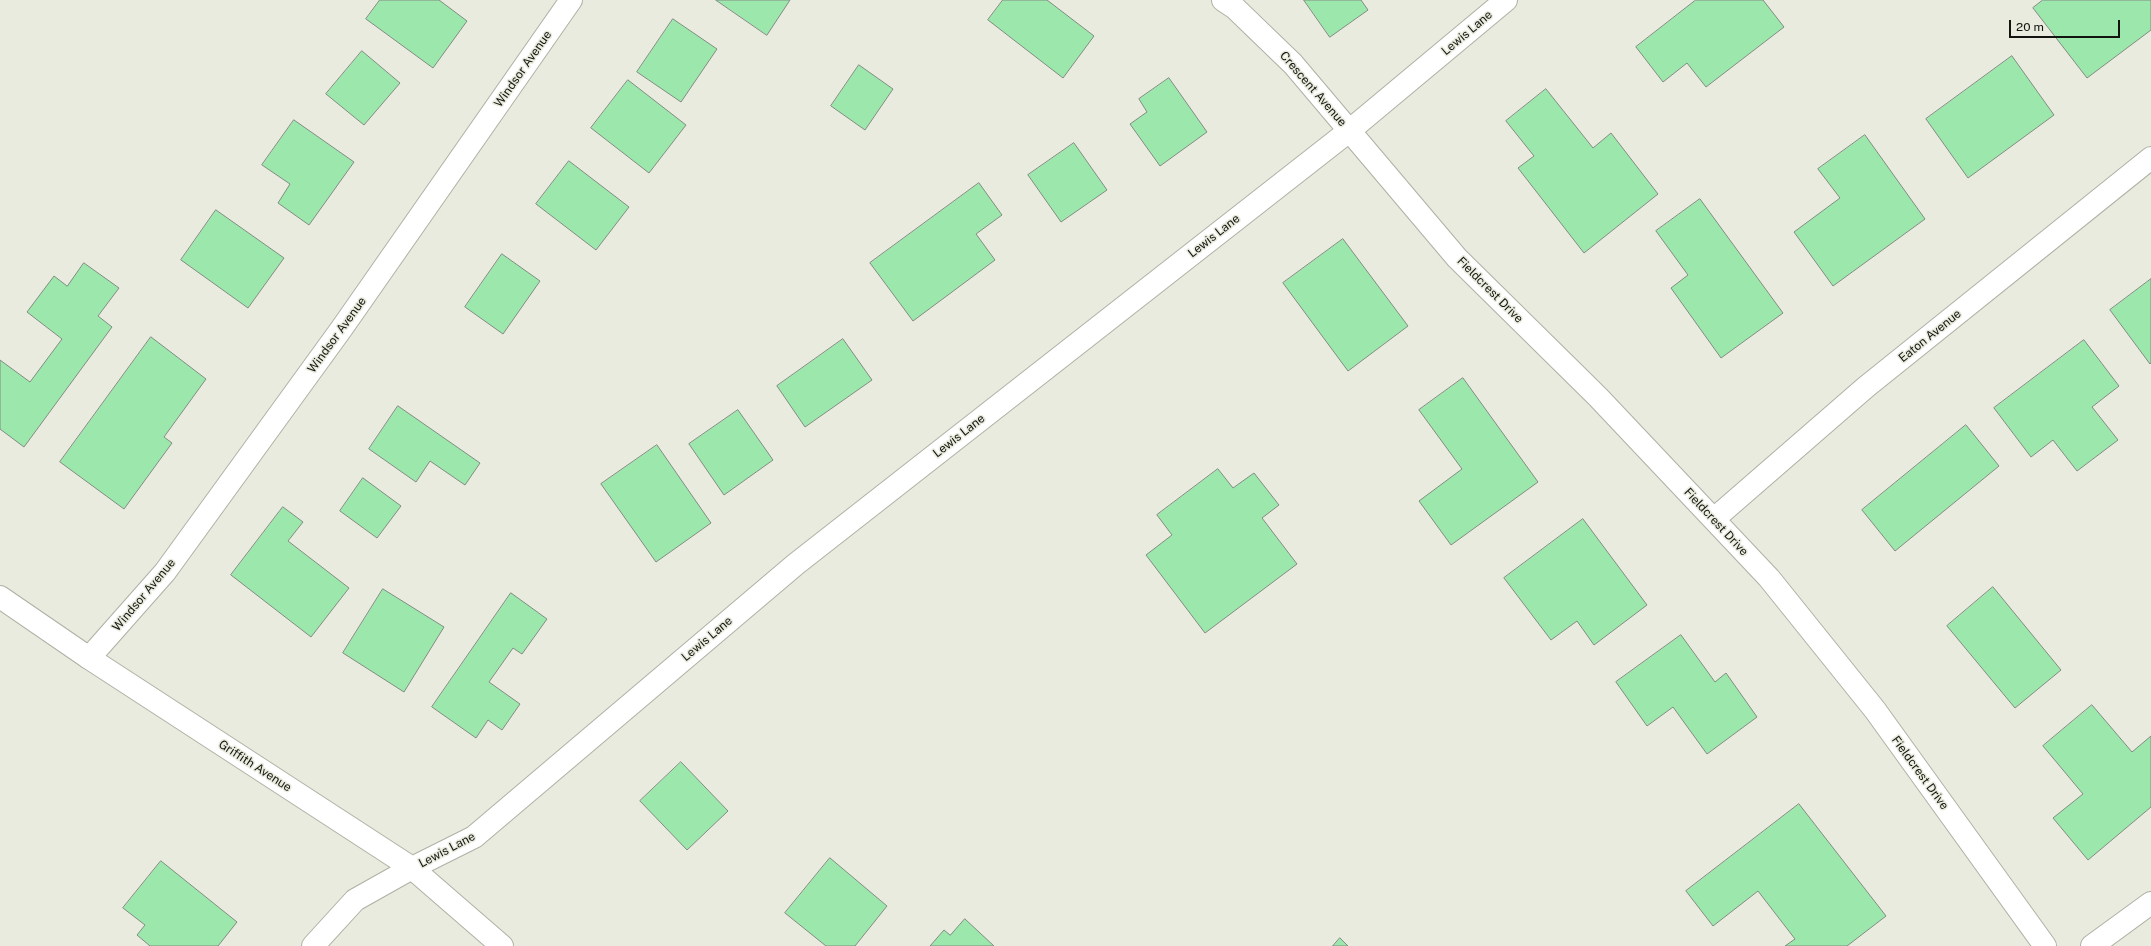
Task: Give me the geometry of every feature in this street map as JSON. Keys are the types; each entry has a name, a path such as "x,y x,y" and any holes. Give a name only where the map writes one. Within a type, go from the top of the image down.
{"street":[{"name":"Windsor Avenue","path":"89,658 165,572 342,328 571,0"},
{"name":"Crescent Avenue","path":"1223,0 1235,8 1293,64 1349,131"},
{"name":"Lewis Lane","path":"313,946 355,900 412,868 474,837 796,564 1349,131 1506,0"},
{"name":"Fieldcrest Drive","path":"1349,131 1457,258 1598,397 1769,578 1875,710 2045,946"},
{"name":"Eaton Avenue","path":"1714,520 1866,387 2151,158"},
{"name":"Griffith Avenue","path":"0,597 89,658 412,868 502,946"},
{"path":"2092,946 2151,904"}],"building":[{"path":"380,0 439,0 467,21 433,68 366,19"},
{"path":"716,0 790,0 767,35"},
{"path":"1003,0 1047,0 1094,36 1063,78 988,20"},
{"path":"1304,0 1361,0 1368,10 1330,37"},
{"path":"1696,0 1763,0 1784,27 1706,87 1687,63 1663,82 1636,47"},
{"path":"2043,0 2151,0 2151,30 2087,78 2033,8"},
{"path":"673,19 717,49 681,102 637,72"},
{"path":"362,51 400,83 364,125 326,94"},
{"path":"2012,56 2054,115 1968,178 1926,119"},
{"path":"859,65 893,89 865,130 831,106"},
{"path":"1169,78 1207,132 1160,166 1130,124 1147,112 1139,99"},
{"path":"628,80 686,125 649,173 591,128"},
{"path":"1546,89 1593,148 1611,133 1658,194 1584,253 1518,168 1534,156 1506,121"},
{"path":"294,120 354,162 309,225 278,203 290,184 262,165"},
{"path":"1865,135 1925,219 1833,286 1794,232 1840,198 1818,169"},
{"path":"1074,143 1107,190 1061,222 1028,175"},
{"path":"569,161 629,207 596,250 536,204"},
{"path":"979,183 1002,215 976,234 995,260 913,321 870,263"},
{"path":"1700,199 1783,313 1721,358 1671,288 1688,275 1656,231"},
{"path":"216,210 284,258 248,308 181,260"},
{"path":"1343,239 1408,326 1348,371 1283,283"},
{"path":"502,254 540,281 503,334 465,307"},
{"path":"84,263 119,288 98,316 112,327 24,447 0,429 0,360 30,382 62,339 27,312 54,276 67,286"},
{"path":"2151,279 2151,363 2150,364 2110,310"},
{"path":"151,337 206,379 164,437 172,443 124,509 60,462"},
{"path":"843,339 872,380 805,427 777,386"},
{"path":"2084,340 2119,386 2092,407 2118,440 2077,471 2053,440 2031,457 1994,408"},
{"path":"1463,378 1538,482 1451,545 1419,501 1462,469 1419,410"},
{"path":"398,406 480,463 465,485 430,461 416,482 369,449"},
{"path":"738,410 773,460 724,495 689,444"},
{"path":"1966,425 1999,466 1895,551 1862,510"},
{"path":"657,445 711,523 656,562 601,484"},
{"path":"1218,469 1233,488 1254,473 1279,505 1262,518 1297,564 1205,633 1146,555 1172,535 1157,515"},
{"path":"363,478 401,506 377,538 340,511"},
{"path":"283,507 303,522 288,541 349,588 311,637 231,575"},
{"path":"1583,519 1647,605 1594,645 1577,621 1551,640 1504,578"},
{"path":"1993,587 2061,670 2015,708 1947,626"},
{"path":"383,589 444,627 404,692 343,653"},
{"path":"511,593 547,619 522,654 513,648 489,682 520,704 502,730 488,720 476,738 432,707"},
{"path":"1681,635 1715,682 1726,673 1757,717 1707,754 1673,707 1647,726 1616,682"},
{"path":"2092,705 2132,752 2151,736 2151,807 2088,860 2053,818 2083,794 2043,746"},
{"path":"681,762 728,811 687,850 640,801"},
{"path":"1799,804 1886,916 1847,946 1785,946 1795,939 1758,891 1713,926 1686,891"},
{"path":"830,858 887,906 855,946 826,946 785,913"},
{"path":"161,861 237,922 218,946 150,946 137,935 145,925 123,908"},
{"path":"965,919 994,946 930,946 944,930 950,935"},
{"path":"1340,938 1348,946 1333,946"}]}
